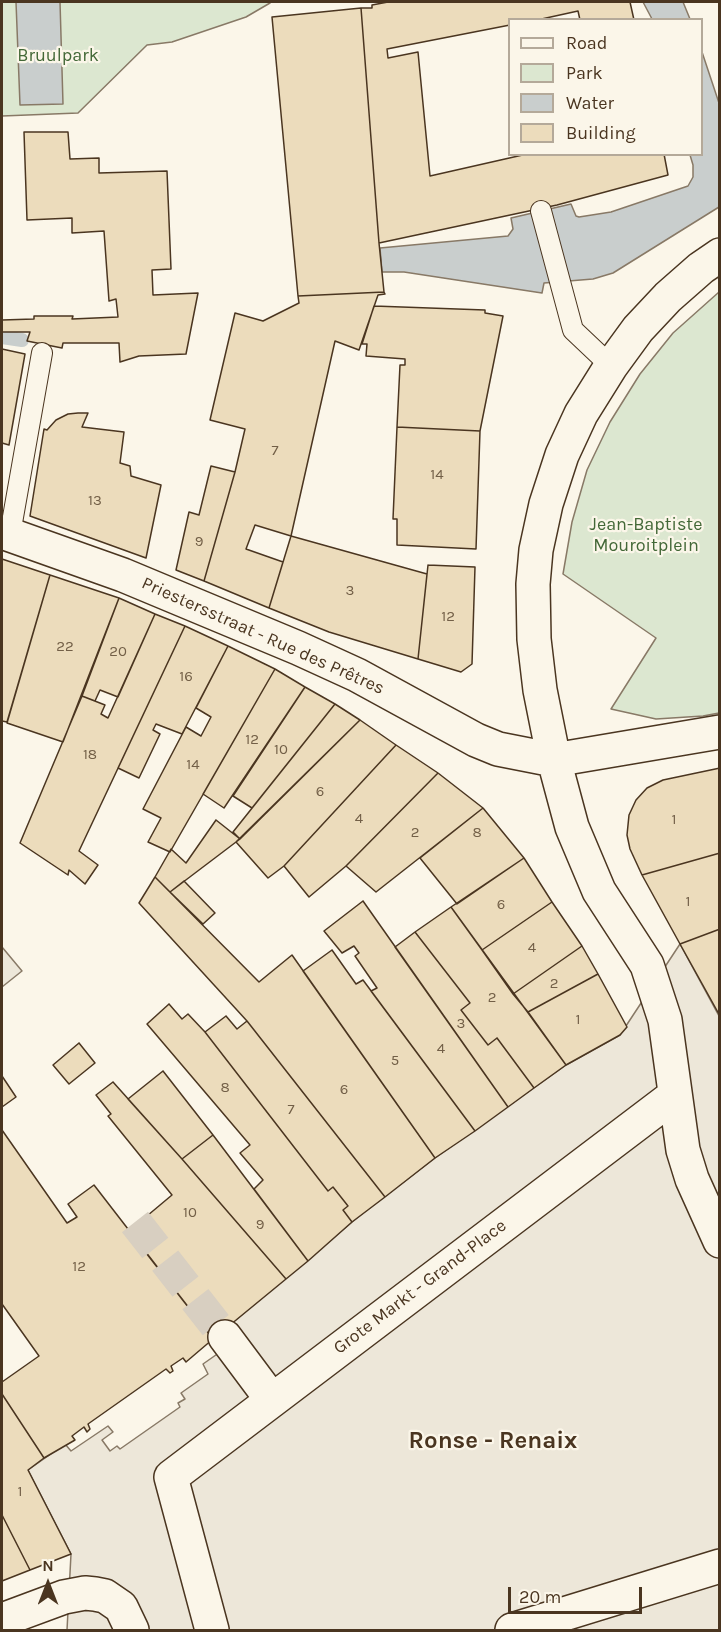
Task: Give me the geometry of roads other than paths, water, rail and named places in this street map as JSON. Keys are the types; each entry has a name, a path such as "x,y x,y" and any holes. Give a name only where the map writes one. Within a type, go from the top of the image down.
{"street":[{"path":"720,255 701,268 668,297 638,329 611,366 581,414 562,454 546,504 536,550 533,584 534,639 540,690 554,760 572,827 599,891 647,965 665,1020 683,1150 692,1179 720,1241"},
{"name":"Priestersstraat - Rue des Prêtres","path":"6,533 123,575 298,648 357,675 476,740 498,749 554,760"},
{"path":"554,760 720,732"},
{"name":"Grote Markt - Grand-Place","path":"212,1630 171,1477 675,1095"},
{"path":"225,1337 272,1400"},
{"path":"512,1630 720,1566"},
{"path":"2,1620 64,1597 85,1593 105,1596 121,1607 132,1630"}],"lane":[{"path":"541,212 573,330 611,366"},
{"path":"6,533 42,353"}],"water":[{"path":"16,2 60,2 63,104 20,105"},
{"path":"643,2 683,2 690,18 651,18"},
{"path":"703,55 719,103 719,207 613,273 593,279 544,283 542,293 404,272 382,272 380,248 508,236 513,229 511,218 571,204 576,216 579,217 611,212 688,186 693,177 690,156 703,156"}],"waterway":[{"path":"2,337 22,340"}],"tunnel":[{"path":"135,1222 225,1337"}],"district":[{"name":"Ronse - Renaix","path":"493,1441"}],"park label":[{"name":"Bruulpark","path":"58,56"},
{"name":"Jean-Baptiste Mouroitplein","path":"646,535"}]}
